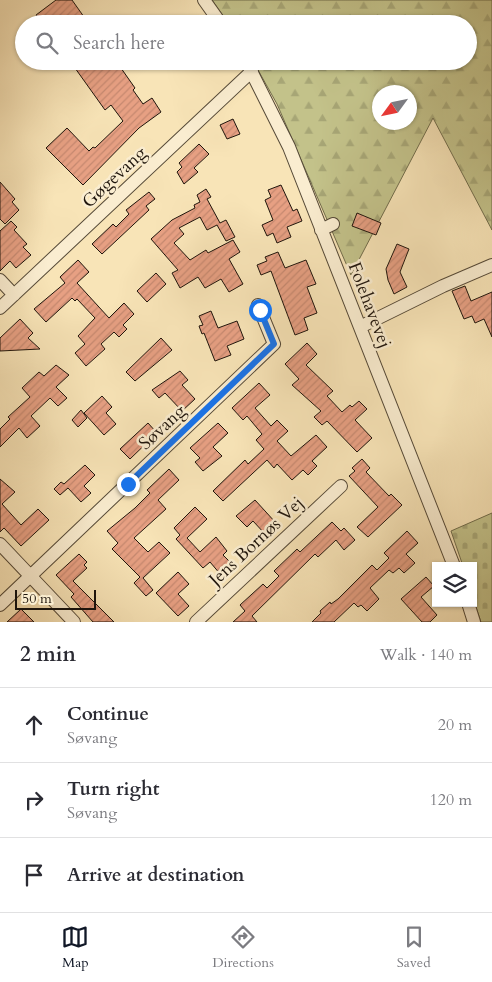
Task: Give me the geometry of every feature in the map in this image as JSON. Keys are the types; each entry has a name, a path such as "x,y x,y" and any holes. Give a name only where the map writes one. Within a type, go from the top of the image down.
{"street":[{"path":"204,0 215,15"},
{"name":"Gøgevang","path":"0,308 245,70"},
{"name":"Folehavevej","path":"251,70 289,147 452,562"},
{"path":"322,230 334,224"},
{"path":"360,327 443,286 492,265"},
{"path":"0,280 14,295"},
{"name":"Søvang","path":"0,605 274,344 258,305"},
{"name":"Jens Bornøs Vej","path":"196,622 340,486"},
{"path":"0,544 74,622"},
{"path":"469,607 474,622"}],"green space":[{"path":"212,0 492,0 492,230 433,118 351,275 277,104 258,70 477,70 477,15 223,15"},
{"path":"492,513 492,622 481,622 476,607 477,562 462,562 451,531"}],"building":[{"path":"56,0 72,0 83,15 36,15"},
{"path":"76,70 122,70 143,104 152,98 161,112 139,128 83,185 46,148 67,128 89,151 93,147 95,148 123,121 111,105 105,110"},
{"path":"233,119 240,134 227,139 220,125"},
{"path":"199,144 209,154 194,168 198,172 184,184 177,172 182,167 179,163"},
{"path":"0,182 15,199 12,202 19,210 5,224 0,219"},
{"path":"281,185 293,211 297,209 302,221 287,227 291,237 277,243 273,233 267,236 262,225 273,220 265,200 271,197 268,190"},
{"path":"206,189 211,197 207,199 220,223 226,220 235,237 226,241 217,225 207,230 200,217 179,228 184,234 174,243 190,260 206,250 208,253 233,240 240,252 229,259 243,284 229,292 221,279 205,288 198,277 180,288 172,273 178,270 151,239 172,220 195,208 194,205 200,202 197,195"},
{"path":"149,192 155,199 146,206 149,210 102,254 92,244 113,224 116,227 129,214 126,210"},
{"path":"357,213 381,223 376,235 352,226"},
{"path":"11,221 17,227 14,230 27,244 23,247 31,255 16,268 10,261 0,271 0,231"},
{"path":"397,244 409,249 400,272 407,287 394,294 386,269"},
{"path":"278,252 285,268 306,260 316,284 307,287 317,313 304,318 308,330 295,335 271,271 261,275 257,265 267,261 265,257"},
{"path":"78,260 89,272 77,283 109,318 124,303 134,314 123,325 127,329 119,337 114,332 101,344 105,349 86,366 75,353 85,344 78,336 95,318 77,299 75,301 72,298 46,322 34,309 65,283 60,277"},
{"path":"156,273 166,284 147,302 137,291"},
{"path":"465,286 471,301 492,292 492,337 484,319 475,323 472,316 464,319 452,291"},
{"path":"211,311 218,328 237,321 244,339 227,346 231,355 215,361 204,333 202,334 199,326 203,325 199,316"},
{"path":"20,319 33,333 28,338 40,349 0,351 0,338"},
{"path":"161,338 172,350 135,381 126,372"},
{"path":"307,343 317,354 306,365 333,391 327,396 342,412 350,405 352,407 359,401 367,409 355,420 372,438 357,452 327,421 322,425 314,417 321,411 292,385 299,379 285,364"},
{"path":"56,365 69,375 56,387 67,398 58,406 50,398 31,416 40,426 27,438 19,428 0,447 0,429 10,419 8,417 30,397 22,388 39,372 44,376"},
{"path":"180,371 188,380 182,385 195,399 182,411 165,393 159,398 152,390"},
{"path":"259,383 270,395 255,408 271,426 277,420 288,431 277,441 291,456 316,435 327,447 312,461 317,466 308,475 303,470 292,480 277,464 274,468 267,460 223,501 213,491 245,460 248,464 264,449 256,440 262,434 247,416 243,420 232,408"},
{"path":"102,396 112,407 106,413 116,424 104,435 84,413"},
{"path":"81,410 87,418 78,427 72,420"},
{"path":"148,423 157,433 130,459 120,449"},
{"path":"218,423 228,433 213,447 222,456 203,471 195,462 200,458 190,448"},
{"path":"362,459 370,468 366,472 389,496 391,494 402,505 368,537 357,527 378,507 349,476 355,471 352,468"},
{"path":"85,465 95,475 84,486 91,493 81,502 68,488 60,495 54,489 61,482 64,484"},
{"path":"169,469 179,480 158,500 166,509 134,538 148,552 159,542 170,553 143,578 153,590 146,596 134,583 140,577 112,549 118,543 107,531 150,493 147,490"},
{"path":"0,479 15,492 2,504 21,525 38,509 49,520 21,546 4,528 0,532"},
{"path":"255,500 276,523 265,534 253,521 247,527 236,516"},
{"path":"195,507 207,519 187,538 200,552 216,537 227,551 223,555 233,565 221,575 210,562 203,568 176,539 180,535 174,528"},
{"path":"332,522 341,531 344,528 355,540 344,550 336,540 318,557 315,554 252,616 257,622 233,622 245,611 240,605 263,584 267,588 279,576 274,571 297,549 300,552"},
{"path":"407,531 418,543 406,554 415,563 404,573 399,568 393,573 389,570 370,588 379,599 367,611 361,605 358,607 354,603 334,622 312,622 321,613 320,611 330,602 331,604 338,599 372,565 377,570 389,558 384,553"},
{"path":"79,554 87,562 84,565 87,568 73,581 114,622 93,622 71,597 74,594 56,575"},
{"path":"178,572 189,584 178,594 189,606 178,616 156,593"},
{"path":"426,577 432,584 432,588 421,597 437,615 430,622 422,622 401,599"},
{"path":"21,609 34,622 7,622"}],"route":[{"path":"128,484 274,344 260,310"}]}
